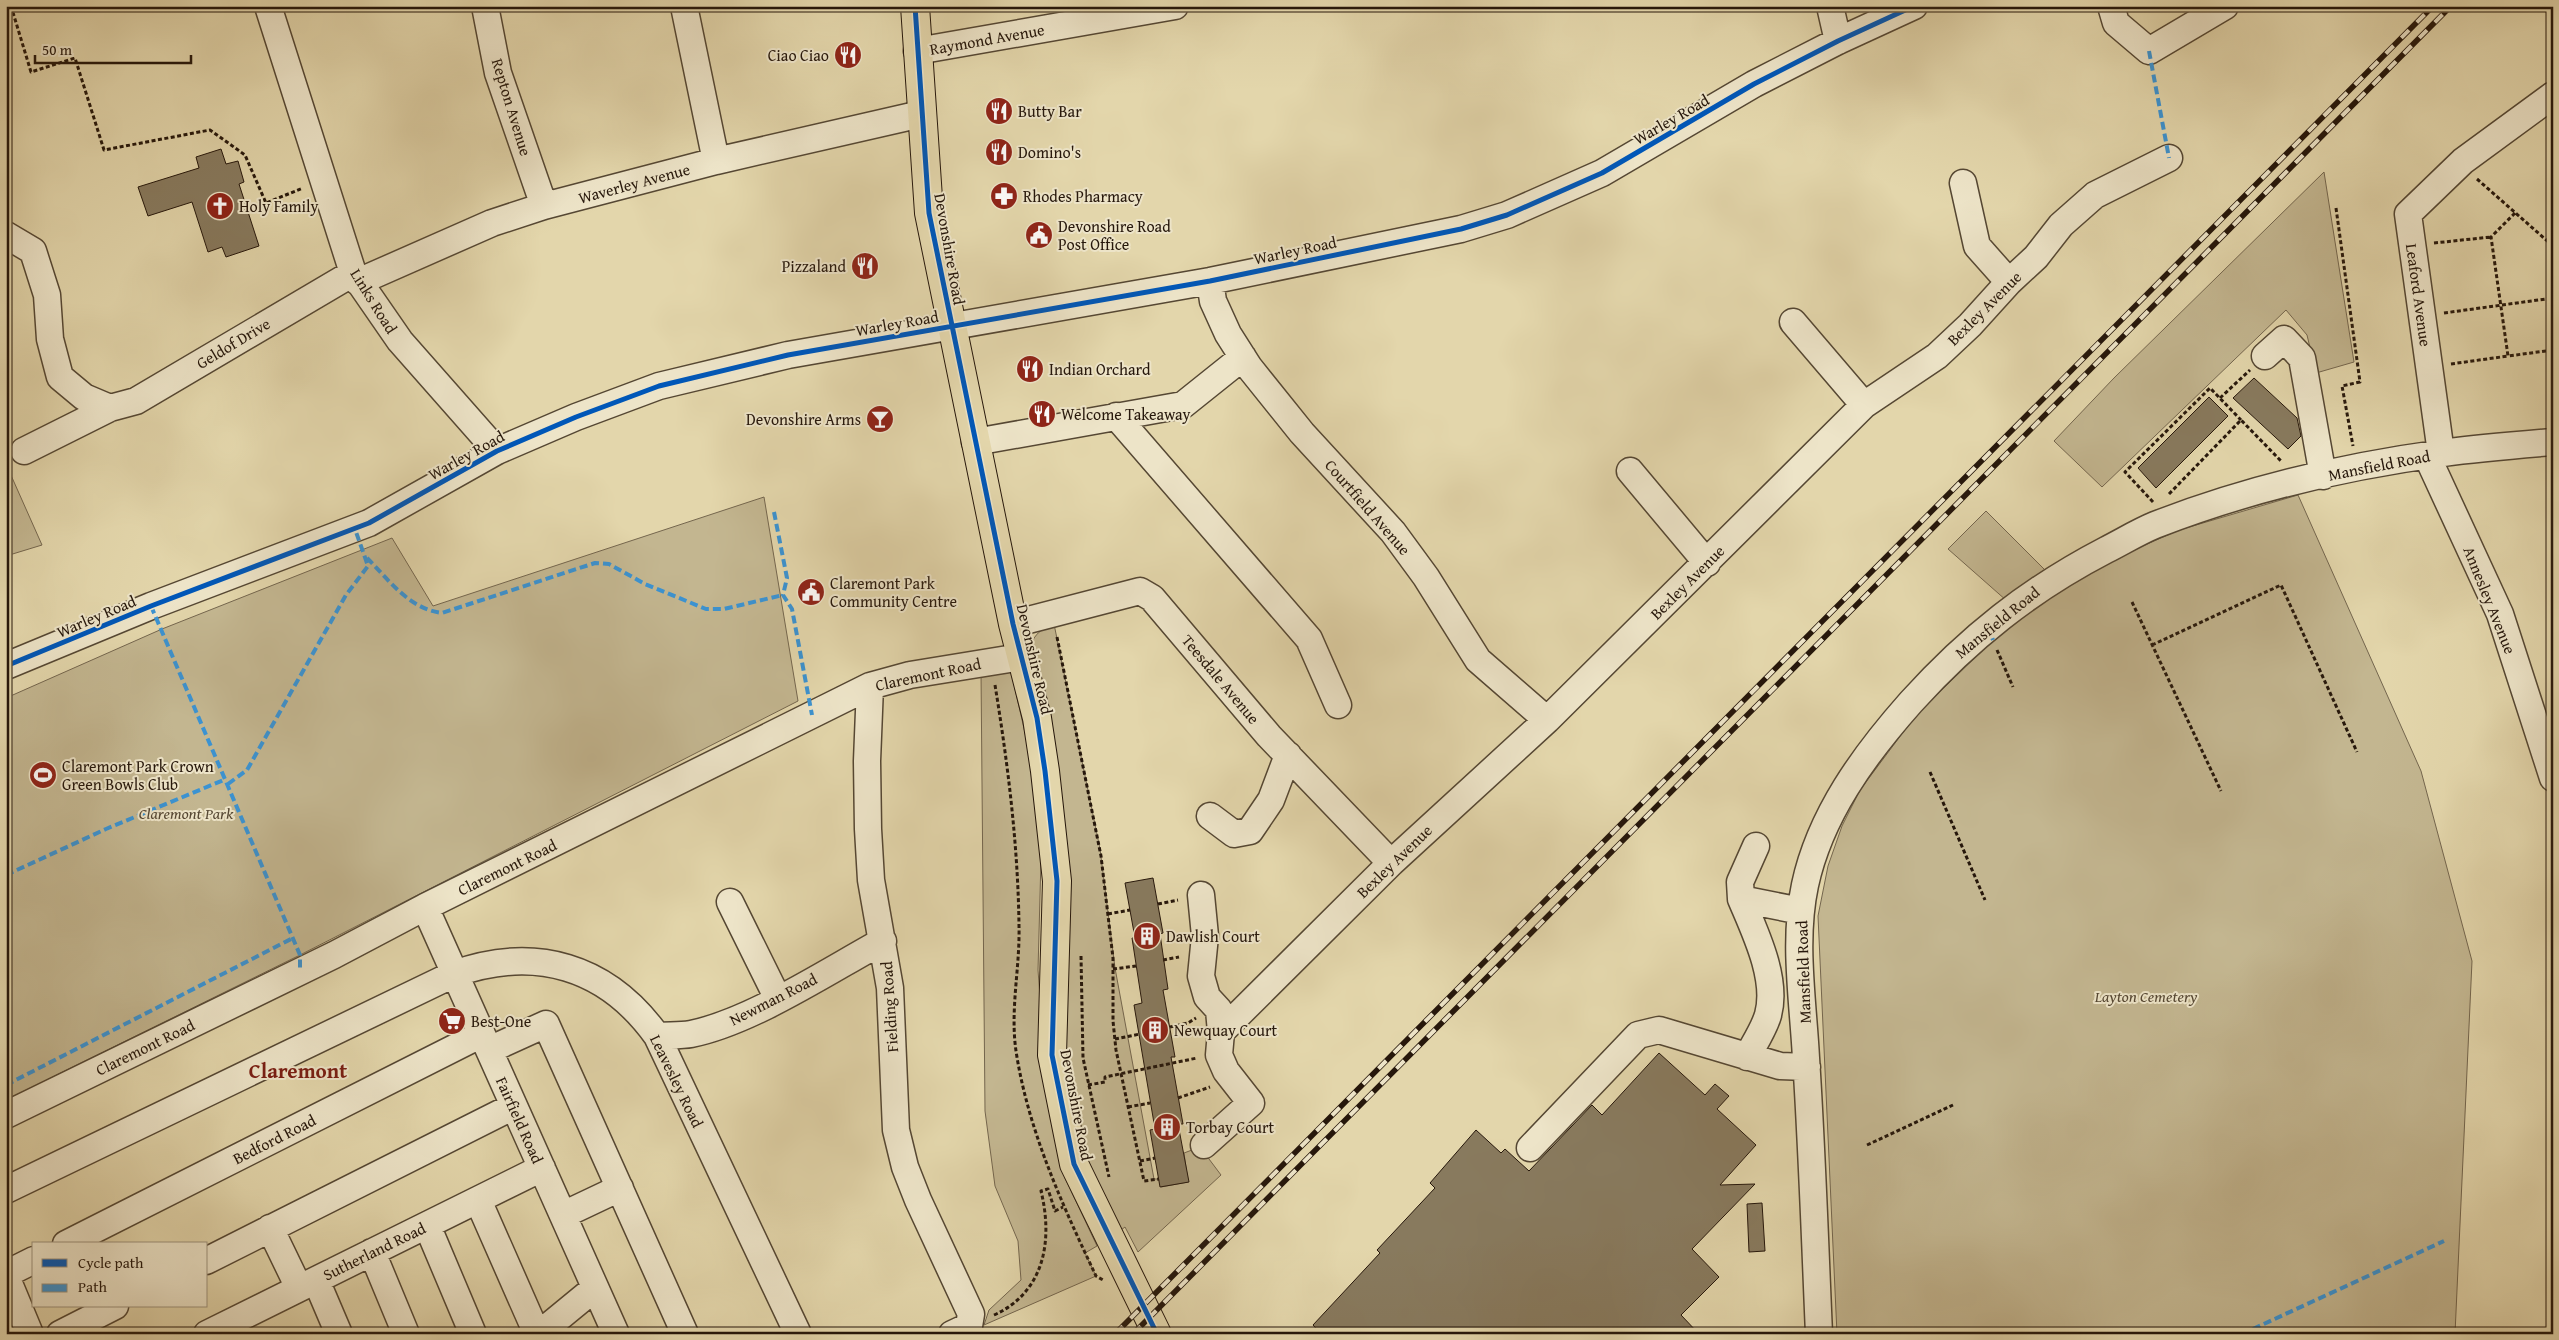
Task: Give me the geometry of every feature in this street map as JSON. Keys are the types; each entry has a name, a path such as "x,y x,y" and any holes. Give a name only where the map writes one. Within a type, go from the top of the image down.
{"main road":[{"name":"Devonshire Road","path":"915,6 920,114 929,213 975,442 1021,656 1037,718 1054,850 1056,881 1052,1055 1074,1164 1157,1334"}],"street":[{"name":"Links Road","path":"268,6 356,278 400,341 496,451"},
{"name":"Repton Avenue","path":"486,6 498,72 544,206"},
{"path":"684,6 716,161"},
{"name":"Raymond Avenue","path":"917,51 1175,6"},
{"path":"1830,6 1838,41"},
{"name":"Warley Road","path":"6,666 151,606 369,523 496,451 619,400 676,381 788,355 1210,281 1461,229 1507,215 1602,173 1754,84 1838,41 1914,6"},
{"path":"2111,6 2116,23 2149,51 2225,6"},
{"path":"2461,162 2553,95"},
{"name":"Waverley Avenue","path":"356,278 492,223 544,206 716,161 920,114"},
{"name":"Bexley Avenue","path":"1222,1052 1391,863 1547,720 1864,405 1937,356 2036,257 2061,225 2095,195 2169,158"},
{"name":"Leaford Avenue","path":"2434,454 2429,367 2408,214 2461,162"},
{"path":"1964,183 1977,246 2009,282"},
{"path":"6,235 33,251 47,295 50,339 60,377 84,397 110,408"},
{"name":"Geldof Drive","path":"24,451 110,408 136,401 356,278"},
{"name":"Courtfield Avenue","path":"1210,281 1213,301 1228,334 1243,357 1302,432 1393,532 1426,577 1478,660 1547,720"},
{"path":"1793,322 1864,405"},
{"path":"2265,356 2284,338 2302,358 2323,476"},
{"path":"975,442 1183,405 1243,357"},
{"path":"1116,416 1309,638 1338,705"},
{"name":"Mansfield Road","path":"1819,1334 1799,927 1805,887 1816,845 1832,810 1854,774 1890,727 1941,669 1988,627 2041,586 2154,516 2220,502 2323,476 2434,454 2553,442"},
{"name":"Annesley Avenue","path":"2434,454 2500,614 2553,778"},
{"path":"1630,471 1707,563"},
{"name":"Teesdale Avenue","path":"1014,624 1140,591 1152,598 1288,755 1391,863"},
{"name":"Claremont Road","path":"6,1115 334,956 425,907 870,686 910,675 1021,656"},
{"name":"Fielding Road","path":"870,686 867,761 868,829 871,880 890,988 896,1130 905,1167 964,1325"},
{"path":"1210,816 1234,834 1250,831 1271,800 1288,755"},
{"path":"1747,1057 1768,1016 1769,1006 1768,971 1741,899 1740,882 1756,846"},
{"path":"1201,896 1206,936 1201,976 1207,997 1219,1010 1222,1052 1251,1103 1204,1145"},
{"path":"1741,899 1801,911"},
{"path":"730,902 778,999"},
{"name":"Fairfield Road","path":"425,907 616,1334"},
{"name":"Newman Road","path":"657,1036 690,1034 718,1027 778,999 883,941"},
{"name":"Leavesley Road","path":"6,1190 454,974 497,962 553,964 576,970 620,994 641,1014 657,1036 798,1334"},
{"name":"Bedford Road","path":"70,1242 485,1042 546,1024 620,1188"},
{"path":"1530,1148 1638,1035 1659,1030 1780,1066 1807,1067"},
{"path":"208,1259 514,1106"},
{"name":"Sutherland Road","path":"207,1334 542,1168"},
{"path":"562,1215 620,1188 685,1334"},
{"path":"478,1200 538,1334 595,1288"},
{"path":"427,1225 473,1334"},
{"path":"270,1228 339,1334"},
{"path":"372,1252 406,1334"},
{"path":"30,1334 6,1275 32,1261"},
{"path":"60,1334 111,1308"}],"path":[{"path":"11,6 31,72 75,58 104,150 210,130 245,156 266,203 325,180"},
{"path":"2461,162 2553,246"},
{"path":"2336,208 2360,382 2342,386 2357,469"},
{"path":"2412,246 2491,237 2516,213"},
{"path":"2491,237 2508,356"},
{"path":"2422,317 2553,298"},
{"path":"2429,367 2553,350"},
{"path":"2220,398 2265,356"},
{"path":"2241,420 2154,516 2125,472 2210,388 2278,458"},
{"path":"2152,645 2281,585 2357,752"},
{"path":"2132,602 2221,791"},
{"path":"1051,615 1100,849 1113,969 1115,1039 1121,1074 1144,1181 1159,1179"},
{"path":"1996,648 2013,687"},
{"path":"991,662 1007,758 1016,851 1019,928 1014,1019 1016,1050 1025,1095 1052,1183 1096,1276 1103,1279 1105,1284"},
{"path":"1930,772 1985,900"},
{"path":"1108,914 1130,910"},
{"path":"1113,969 1136,966"},
{"path":"1082,978 1081,1029 1088,1085 1111,1186"},
{"path":"1115,1039 1140,1034"},
{"path":"1088,1085 1105,1082 1105,1077 1222,1052 1213,1086 1178,1098"},
{"path":"1128,1107 1150,1103"},
{"path":"1867,1145 1953,1105"},
{"path":"1140,1161 1155,1158"},
{"path":"964,1325 1005,1310 1024,1293 1038,1273 1046,1248 1047,1217 1041,1191 1048,1189 1055,1211 1063,1207"}],"green space":[{"path":"2324,172 2354,362 2316,373 2307,335 2286,310 2102,487 2054,441 2114,378"},
{"path":"6,464 42,545 6,556"},
{"name":"Layton Cemetery","path":"2298,495 2421,771 2472,961 2455,1334 1837,1334 1818,916 1828,866 1842,826 1860,790 1916,715 1993,640 2047,594 2106,562 2179,530"},
{"name":"Claremont Park","path":"764,497 798,701 300,955 6,1100 6,698 162,629 392,538 433,606"},
{"path":"1986,511 2048,573 2007,601 1948,549"},
{"path":"1054,624 1100,849 1115,968 1154,1179 1159,1179 1161,1187 1188,1182 1184,1153 1200,1147 1221,1175 1138,1252 1125,1227 1110,1238 1074,1164 1022,665 1033,640 1041,631"},
{"path":"1010,667 1033,768 1041,859 1038,970 1045,1063 1065,1178 1097,1246 1085,1253 1096,1276 984,1325 989,1310 1021,1280 1018,1241 995,1186 985,1111 981,672"}],"building":[{"name":"Holy Family","path":"221,149 226,164 238,161 244,182 239,184 259,246 226,257 222,247 208,252 192,202 148,216 138,187 199,168 196,157"},
{"path":"2254,378 2297,418 2301,436 2288,449 2233,398"},
{"path":"2209,397 2228,416 2156,488 2138,468"},
{"path":"1153,878 1163,933 1160,934 1168,989 1163,990 1175,1057 1171,1057 1183,1124 1178,1124 1189,1182 1160,1187 1150,1130 1155,1129 1134,1005 1142,1003 1132,938 1135,938 1125,883"},
{"path":"1659,1053 1705,1095 1715,1084 1729,1096 1717,1109 1756,1145 1720,1185 1755,1184 1692,1249 1719,1277 1681,1315 1699,1334 1321,1334 1313,1325 1380,1253 1377,1250 1435,1188 1430,1183 1476,1130 1501,1153 1505,1149 1529,1171 1592,1105 1602,1115"},
{"path":"1762,1203 1765,1251 1749,1252 1747,1204"}],"railway":[{"path":"1115,1334 2433,6"},
{"path":"1133,1334 2451,6"}],"marked path":[{"path":"2149,51 2169,158"},
{"path":"774,512 787,578 783,595 792,609 812,715"},
{"path":"228,784 247,770 346,595 368,566 355,529"},
{"path":"367,558 410,600 419,606 442,613 595,563 609,564 645,584 706,609 724,609 783,595"},
{"path":"151,606 300,955 300,970"},
{"path":"1988,627 1993,640"},
{"path":"6,875 106,829 226,779"},
{"path":"6,1085 293,938"},
{"path":"2242,1334 2444,1241"}],"cycle path":[{"path":"915,6 929,213 1013,624 1037,718 1045,771 1057,881 1052,1055 1074,1164 1157,1334"},
{"path":"6,666 151,606 369,523 497,451 576,417 659,386 788,355 1210,281 1461,229 1507,215 1602,173 1754,84 1838,41 1914,6"}],"place":[{"name":"Ciao Ciao","path":"848,55"},
{"name":"Butty Bar","path":"999,111"},
{"name":"Domino's","path":"999,152"},
{"name":"Rhodes Pharmacy","path":"1004,196"},
{"name":"Holy Family","path":"220,206"},
{"name":"Devonshire Road Post Office","path":"1039,235"},
{"name":"Pizzaland","path":"865,266"},
{"name":"Indian Orchard","path":"1030,369"},
{"name":"Welcome Takeaway","path":"1042,414"},
{"name":"Devonshire Arms","path":"880,419"},
{"name":"Claremont Park Community Centre","path":"811,592"},
{"name":"Claremont Park Crown Green Bowls Club","path":"43,775"},
{"name":"Dawlish Court","path":"1147,936"},
{"name":"Best-One","path":"452,1021"},
{"name":"Newquay Court","path":"1155,1030"},
{"name":"Torbay Court","path":"1167,1127"}],"district":[{"name":"Claremont","path":"298,1071"}]}
